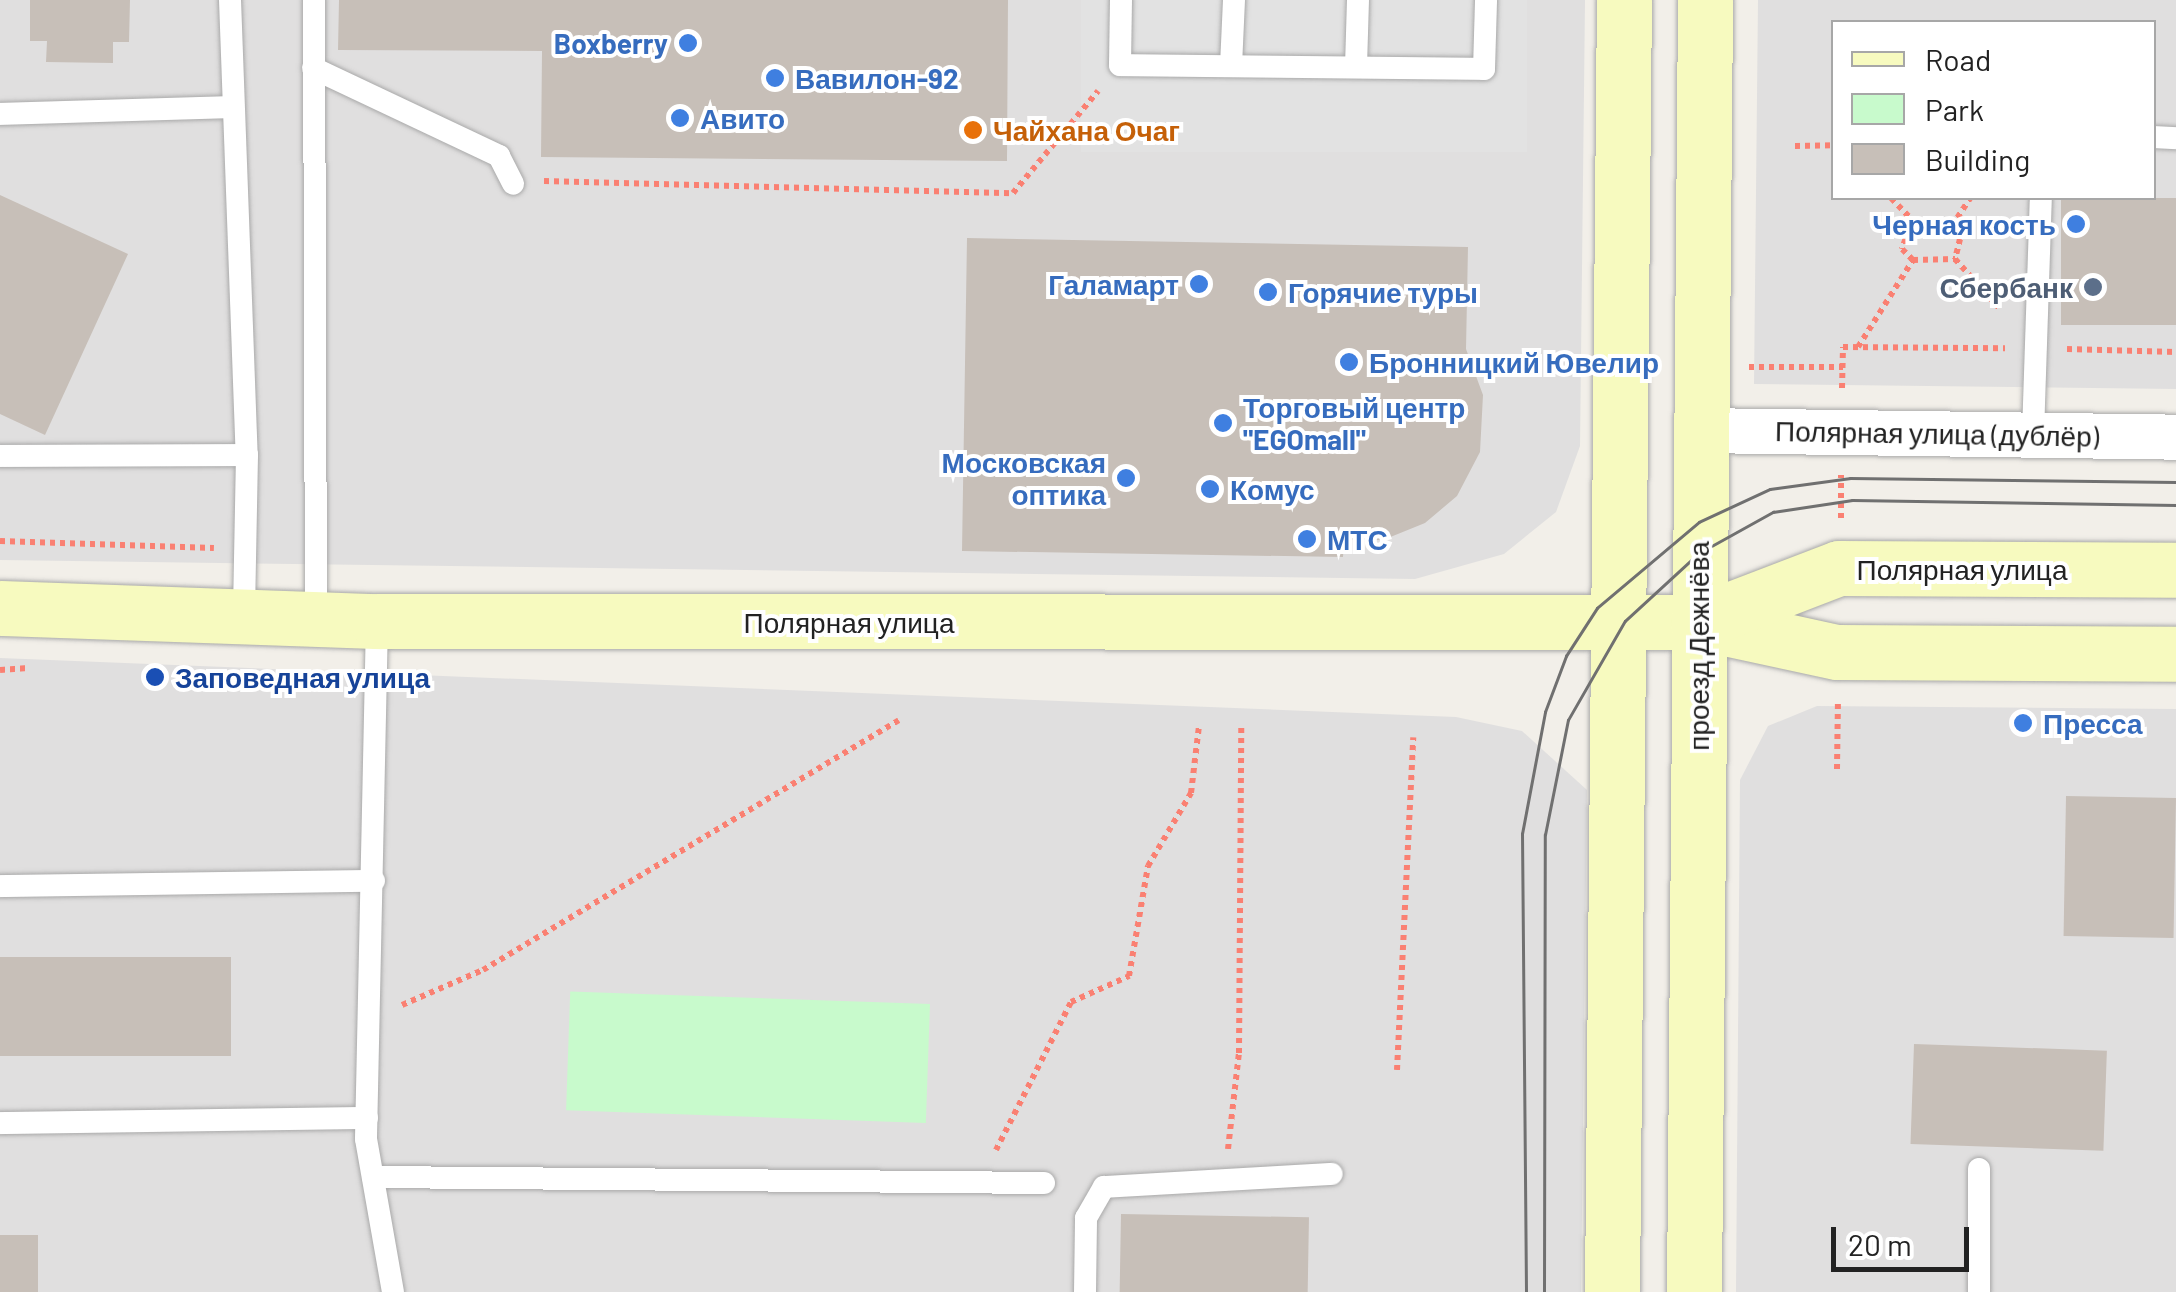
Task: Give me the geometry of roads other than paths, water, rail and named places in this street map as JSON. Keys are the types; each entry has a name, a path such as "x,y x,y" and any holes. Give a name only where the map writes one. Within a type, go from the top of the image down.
{"main road":[{"path":"1612,1292 1624,0"},
{"name":"проезд Дежнёва","path":"1694,1292 1698,430 1705,0"},
{"name":"Полярная улица","path":"1698,622 1839,568 2176,570"},
{"name":"Полярная улица","path":"0,608 377,622 1698,622 1837,652 2176,654"}],"street":[{"name":"Полярная улица (дублёр)","path":"1698,430 2176,436"}],"lane":[{"path":"230,0 247,455 244,618"},
{"path":"314,0 316,621"},
{"path":"1121,0 1120,65 1484,68 1486,0"},
{"path":"1231,66 1234,0"},
{"path":"1356,67 1358,0"},
{"path":"313,68 499,156 523,183"},
{"path":"0,114 231,107"},
{"path":"2033,434 2041,200"},
{"path":"0,456 247,455"},
{"path":"377,622 367,1118 393,1292"},
{"path":"0,886 374,881"},
{"path":"0,1124 367,1118"},
{"path":"1979,1170 1979,1292"},
{"path":"1085,1292 1086,1218 1104,1187 1332,1174"},
{"path":"373,1177 1044,1183"}],"tram line":[{"path":"1526,1292 1522,834 1545,712 1566,656 1597,608 1699,522 1770,489 1850,478 2176,482"},
{"path":"1544,1292 1545,835 1568,720 1625,621 1699,553 1773,512 1852,500 2176,505"}],"place":[{"name":"Boxberry","path":"688,43"},
{"name":"Вавилон-92","path":"775,78"},
{"name":"Авито","path":"680,118"},
{"name":"Чайхана Очаг","path":"973,130"},
{"name":"Черная кость","path":"2076,224"},
{"name":"Галамарт","path":"1199,284"},
{"name":"Сбербанк","path":"2093,287"},
{"name":"Горячие туры","path":"1268,292"},
{"name":"Бронницкий Ювелир","path":"1349,362"},
{"name":"Торговый центр \"EGOmall\"","path":"1223,423"},
{"name":"Московская оптика","path":"1126,478"},
{"name":"Комус","path":"1210,489"},
{"name":"МТС","path":"1307,539"},
{"name":"Заповедная улица","path":"155,677"},
{"name":"Пресса","path":"2023,723"}]}
